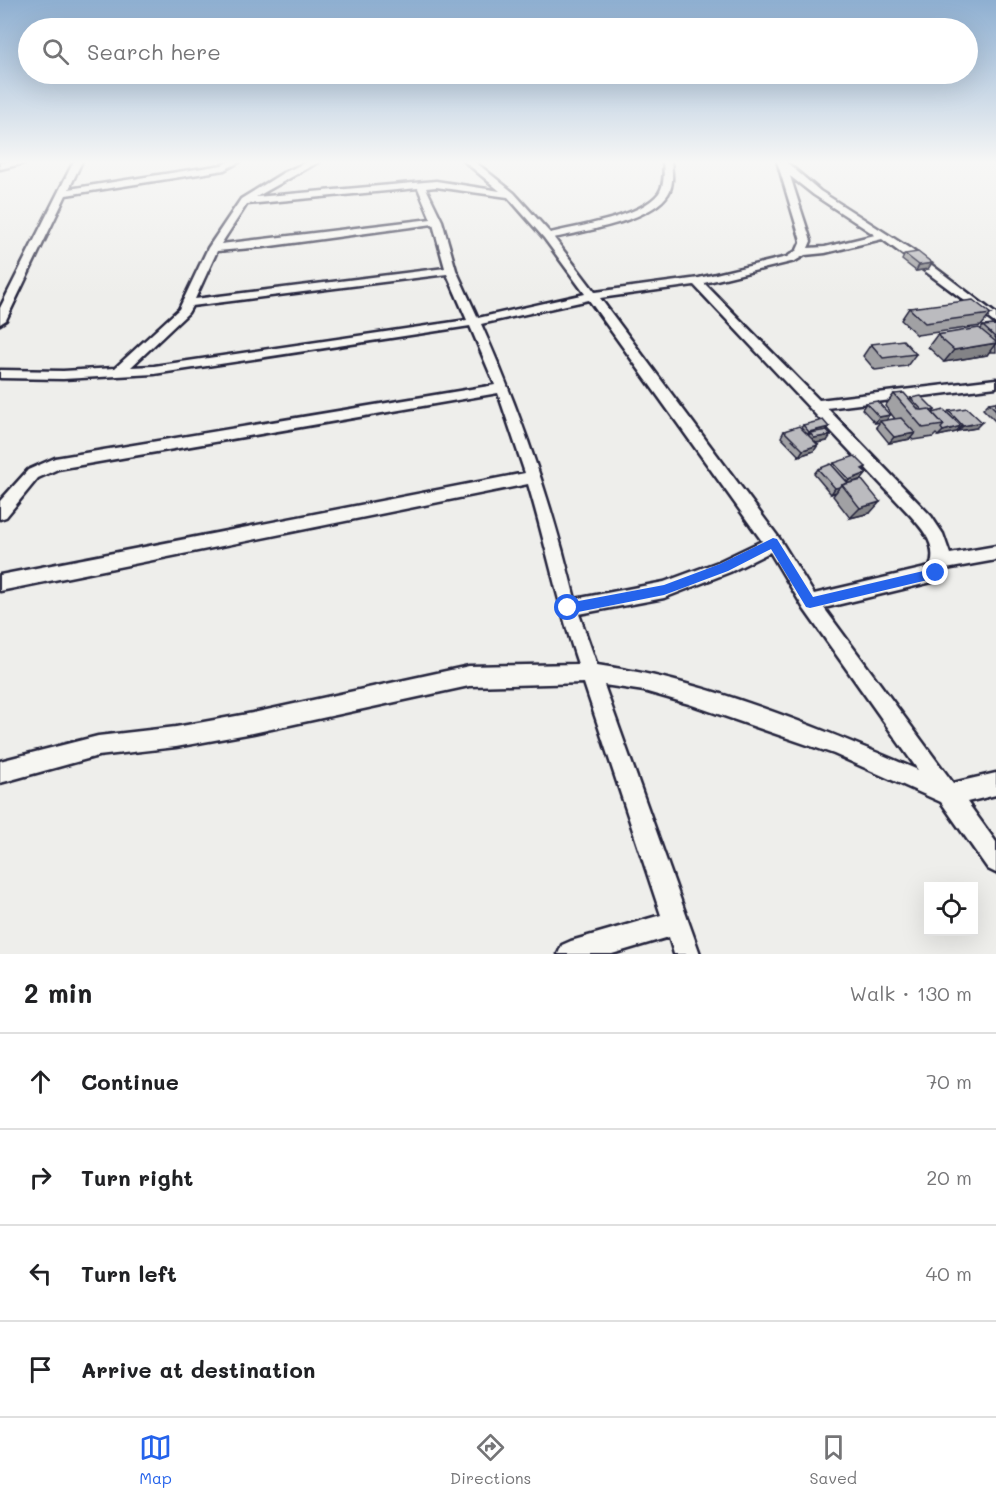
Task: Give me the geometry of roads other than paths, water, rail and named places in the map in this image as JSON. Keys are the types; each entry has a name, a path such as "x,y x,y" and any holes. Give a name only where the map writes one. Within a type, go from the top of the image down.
{"street":[{"path":"0,320 57,206"},
{"path":"118,372 184,311 213,248 241,206"},
{"path":"430,206 452,270 503,388 534,477 552,538 568,608 687,954"},
{"path":"520,206 548,236 773,543 810,603 996,861"},
{"path":"548,236 610,221 651,206"},
{"path":"795,206 806,241 802,252"},
{"path":"837,206 884,236 996,320"},
{"path":"213,248 264,244 437,221"},
{"path":"0,374 63,375 154,370 474,322 593,297 699,281 791,259 802,252 825,250 884,236"},
{"path":"188,303 452,270"},
{"path":"699,281 699,286 915,510 936,537 941,550 941,563 936,573 810,603"},
{"path":"816,405 996,383"},
{"path":"0,512 33,474 55,464 503,388"},
{"path":"0,583 534,477"},
{"path":"568,608 664,590 724,567 773,543"},
{"path":"941,563 996,553"},
{"path":"0,772 98,746 176,737 220,729 469,676 589,672 645,681 669,690 689,694 836,745 949,795 996,784"},
{"path":"571,954 676,922"}]}
